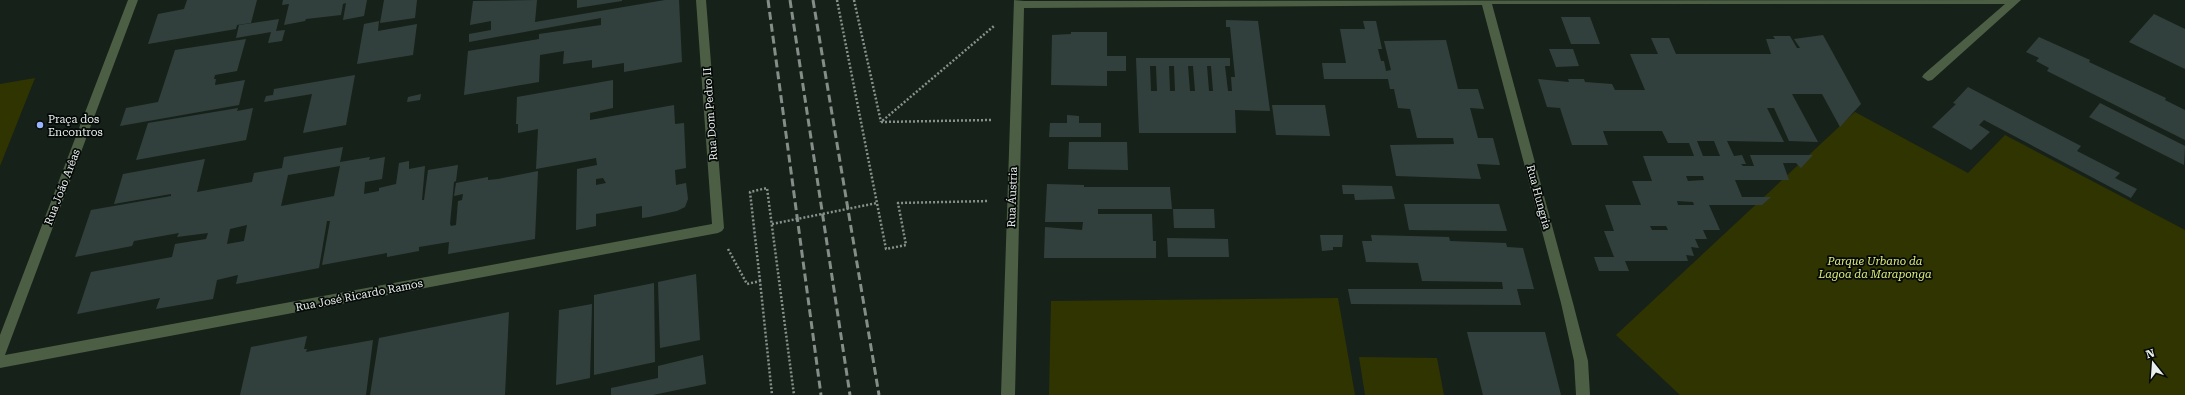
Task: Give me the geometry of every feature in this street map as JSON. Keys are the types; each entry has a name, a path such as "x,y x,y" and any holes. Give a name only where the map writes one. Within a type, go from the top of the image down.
{"street":[{"name":"Rua João Arêas","path":"0,352 133,0"},
{"name":"Rua Dom Pedro II","path":"701,0 718,228"},
{"name":"Rua Hungria","path":"1486,0 1567,303 1581,361 1584,395"},
{"path":"1019,2 2016,0"},
{"path":"1928,77 2016,0"},
{"name":"Rua Áustria","path":"1008,395 1012,201 1019,2"},
{"name":"Rua José Ricardo Ramos","path":"0,362 718,228"}],"path":[{"path":"837,0 886,249 906,245 898,203 1012,201"},
{"path":"854,0 881,122"},
{"path":"881,122 1019,2"},
{"path":"881,122 1015,120"},
{"path":"772,395 750,192 767,188 794,395"},
{"path":"772,224 877,203"},
{"path":"718,228 746,284 760,281"}],"green space":[{"path":"35,78 0,166 0,84"},
{"name":"Parque Urbano da Lagoa da Maraponga","path":"1855,112 1968,173 2005,135 2185,230 2185,395 1680,395 1616,335"},
{"path":"1338,298 1355,395 1049,395 1051,301"},
{"path":"1359,357 1437,358 1444,395 1365,395"}],"building":[{"path":"187,0 257,0 251,23 237,25 236,29 148,44 158,14 184,9"},
{"path":"283,0 367,0 364,16 343,20 346,3 343,4 341,15 306,19 305,21 284,25 289,4 282,5"},
{"path":"384,0 417,0 415,18 380,23"},
{"path":"537,0 535,22 665,0 679,0 682,62 624,72 624,63 592,68 592,60 563,64 564,51 540,55 539,82 464,95 468,51 539,39 539,34 601,25 601,18 469,42 469,34 491,30 491,21 470,25 473,1"},
{"path":"577,0 622,0 622,1 577,8"},
{"path":"2154,14 2185,29 2185,69 2129,42"},
{"path":"1561,17 1590,17 1600,44 1571,44"},
{"path":"279,19 276,31 285,30 282,41 268,43 271,32 236,38 239,25"},
{"path":"1226,20 1258,21 1270,111 1235,110 1236,133 1139,133 1136,58 1230,58 1230,66 1225,66 1228,91 1232,91 1231,77 1235,77 1230,27 1226,27","holes":["1150,66 1156,66 1157,91 1151,91","1169,66 1174,66 1175,91 1170,91","1188,66 1193,66 1195,91 1190,91","1207,66 1211,66 1213,91 1209,91"]},
{"path":"379,21 378,31 417,24 413,55 357,64 364,24"},
{"path":"1363,21 1376,21 1382,49 1378,49 1381,61 1384,61 1386,71 1391,70 1384,41 1446,40 1458,89 1478,89 1484,109 1470,108 1478,138 1493,138 1500,165 1477,164 1481,179 1396,176 1390,145 1454,144 1453,138 1417,138 1410,109 1398,108 1394,89 1390,89 1388,79 1324,79 1322,63 1346,63 1340,29 1365,29"},
{"path":"1071,32 1107,32 1107,56 1126,56 1126,71 1107,71 1107,86 1051,85 1052,35 1071,34"},
{"path":"1823,35 1861,104 1840,127 1822,94 1792,94 1818,142 1789,141 1774,108 1767,108 1784,142 1727,141 1734,156 1742,155 1746,164 1741,164 1743,166 1754,166 1750,155 1813,155 1801,168 1796,163 1783,163 1789,180 1735,180 1742,197 1771,197 1762,205 1709,205 1720,230 1703,230 1707,239 1695,239 1699,248 1691,247 1694,256 1686,255 1688,261 1625,261 1629,271 1599,271 1594,257 1614,257 1604,231 1614,231 1605,205 1641,205 1632,181 1652,181 1643,156 1694,156 1689,143 1668,143 1662,131 1603,131 1608,145 1572,145 1560,108 1547,107 1538,79 1569,82 1568,79 1584,79 1585,82 1612,84 1615,90 1645,90 1630,54 1658,54 1651,38 1669,38 1676,54 1771,54 1766,39 1775,39 1773,36 1790,36 1797,48 1800,48 1794,39","holes":["1697,141 1714,141 1720,156 1703,156","1686,176 1703,176 1704,180 1688,181","1677,201 1693,202 1694,205 1678,205","1650,226 1666,226 1668,230 1652,230"]},
{"path":"2039,37 2090,60 2089,62 2166,98 2165,100 2185,110 2185,140 2047,71 2049,68 2036,61 2039,58 2026,52"},
{"path":"246,39 237,71 215,75 214,79 216,79 215,85 245,80 239,105 120,126 126,108 158,102 175,50"},
{"path":"1549,49 1573,49 1579,66 1556,67"},
{"path":"355,75 346,125 303,133 312,94 264,102 266,96 273,95 274,89"},
{"path":"613,80 613,108 590,113 590,120 674,105 675,124 684,123 686,168 675,170 676,185 686,183 688,199 685,207 677,211 642,218 642,206 596,214 596,226 576,230 577,169 597,165 596,158 536,169 538,129 518,133 518,124 516,124 517,97","holes":["603,178 606,183 596,185 596,179"]},
{"path":"1968,87 2081,146 2077,151 2120,173 2115,178 2137,189 2131,198 1984,120 1979,125 1990,132 1971,150 1932,127 1956,104 1953,103"},
{"path":"421,94 420,100 407,102 408,97"},
{"path":"2100,103 2185,146 2184,165 2089,117"},
{"path":"1272,105 1325,105 1330,136 1276,135"},
{"path":"238,108 237,111 253,108 246,140 136,160 148,123"},
{"path":"1067,115 1079,116 1079,123 1101,123 1101,137 1049,137 1050,123 1067,123"},
{"path":"1069,142 1127,142 1128,170 1068,169"},
{"path":"343,147 340,162 370,157 369,160 385,157 382,179 365,182 364,194 379,191 379,188 396,184 399,163 409,161 409,169 425,166 422,200 424,200 428,170 458,165 456,181 454,182 451,226 456,225 458,201 462,200 463,194 454,196 456,183 488,177 488,180 498,179 538,171 535,239 448,254 449,242 419,247 419,251 387,257 387,253 322,265 330,221 327,221 319,268 236,284 238,275 217,280 213,299 156,309 160,298 77,314 91,272 172,257 175,244 206,239 208,233 177,237 179,233 134,241 132,246 75,257 91,210 171,196 171,194 114,204 123,174 205,159 197,192 252,182 254,173 282,168 284,157","holes":["340,166 334,196 281,206 288,175","247,225 244,241 227,244 230,229"]},
{"path":"1047,184 1084,185 1084,187 1170,187 1172,209 1098,209 1098,214 1152,214 1153,241 1156,241 1156,258 1044,258 1045,227 1082,230 1083,222 1045,222"},
{"path":"1342,185 1392,186 1395,199 1355,200 1354,194 1343,194"},
{"path":"1404,204 1499,204 1507,231 1409,230"},
{"path":"1173,209 1214,209 1215,228 1174,228"},
{"path":"1320,235 1343,235 1342,247 1333,247 1333,250 1322,251"},
{"path":"1371,235 1449,237 1450,241 1506,243 1507,247 1523,248 1534,289 1517,289 1521,305 1351,304 1348,289 1503,289 1502,282 1422,281 1418,263 1366,262 1362,241 1372,241"},
{"path":"1167,238 1228,239 1229,257 1168,257"},
{"path":"696,274 700,340 660,348 658,282"},
{"path":"654,283 655,362 594,375 594,295"},
{"path":"592,304 590,378 556,385 559,310"},
{"path":"509,312 505,395 370,395 379,338"},
{"path":"1467,332 1545,332 1561,395 1483,395"},
{"path":"307,336 304,349 307,349 306,352 373,340 366,395 240,395 251,347"},
{"path":"703,355 706,384 653,395 611,395 611,388 658,378 658,366"}],"railway":[{"path":"768,0 821,395"},
{"path":"790,0 850,395"},
{"path":"813,0 879,395"}],"place":[{"name":"Praça dos Encontros","path":"40,125"}]}
